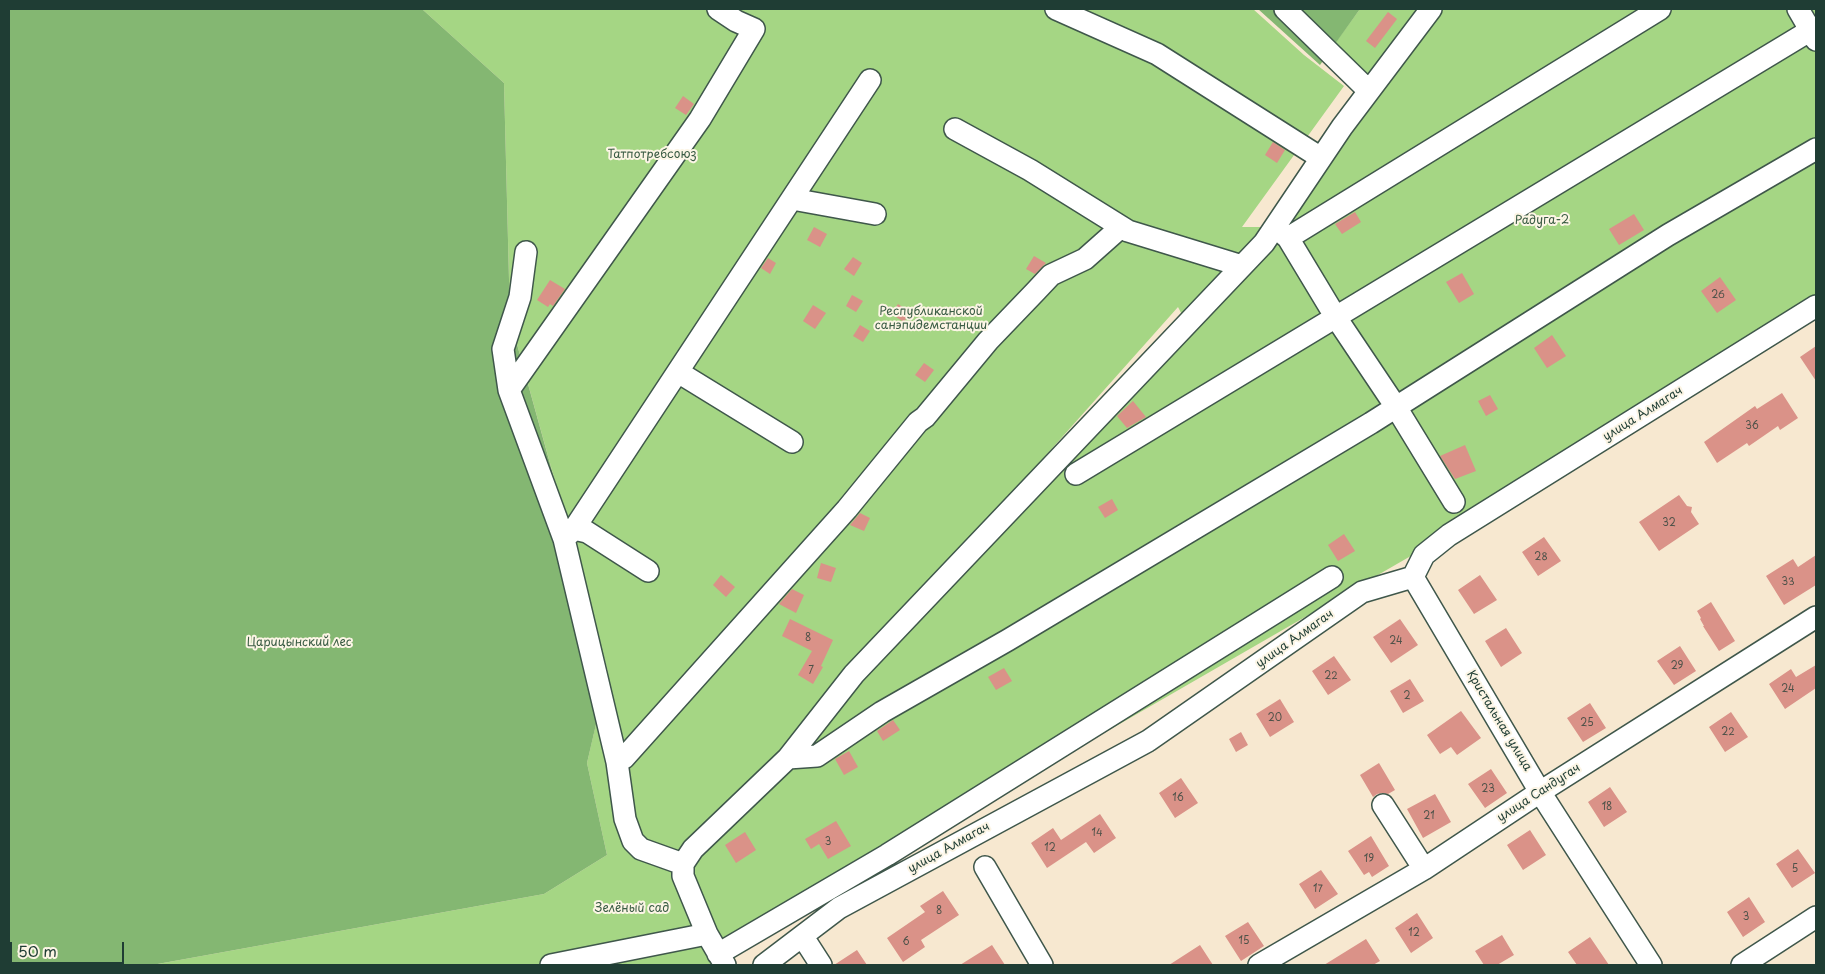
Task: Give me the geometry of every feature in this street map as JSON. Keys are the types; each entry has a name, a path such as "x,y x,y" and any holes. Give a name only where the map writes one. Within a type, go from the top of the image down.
{"street":[{"path":"509,390 700,120 754,29 736,21 718,9"},
{"path":"1056,9 1156,54 1321,158"},
{"path":"1285,9 1369,91"},
{"path":"1282,232 1321,158 1369,91 1425,16 1445,9"},
{"path":"1332,577 721,960 707,934 683,876 683,864 693,849 788,758 854,674 1264,243 1660,9"},
{"path":"1076,474 1335,316 1814,32 1798,9"},
{"path":"569,534 870,80"},
{"path":"956,129 1030,170 1128,231 1242,266"},
{"path":"788,758 817,756 882,712 1008,640 1396,407 1668,235 1816,149"},
{"path":"792,199 875,214"},
{"path":"617,762 624,758 847,509 918,422 925,417 988,341 1051,275 1084,259 1122,227"},
{"path":"1282,232 1396,407 1454,502"},
{"path":"526,252 520,297 504,349 509,390 569,534 617,762 625,819 633,841 640,850 683,864"},
{"name":"улица Алмагач","path":"764,965 839,908 1148,741 1362,592 1413,577 1424,554 1449,535 1816,306"},
{"path":"678,372 792,442"},
{"path":"569,534 586,532 648,572"},
{"name":"Кристальная улица","path":"1413,577 1540,792 1651,965"},
{"name":"улица Сандугач","path":"1259,965 1424,869 1540,792 1816,617"},
{"path":"1383,805 1424,869"},
{"path":"985,867 1042,965"},
{"path":"1742,965 1816,917"},
{"path":"551,965 707,934"},
{"path":"803,937 821,965"}],"green space":[{"name":"Царицынский лес","path":"9,9 422,9 504,83 510,319 608,673 587,763 607,855 544,894 152,965 9,965"},
{"path":"422,9 1253,9 1304,55 1344,86 1242,227 1279,227 1373,92 1333,46 1360,9 1816,9 1816,300 1416,553 721,954 727,965 152,965 544,894 607,855 587,763 608,672 510,319 504,83","holes":["1178,307 1191,332 722,819"]},
{"path":"1258,9 1360,9 1320,65"}],"building":[{"path":"1388,12 1397,19 1375,48 1366,41"},
{"path":"683,96 694,104 686,115 675,108"},
{"path":"1273,142 1285,150 1277,163 1265,155"},
{"path":"1355,212 1361,222 1342,234 1335,224"},
{"path":"1634,214 1644,230 1619,245 1609,229"},
{"path":"814,227 827,234 820,247 807,240"},
{"path":"1034,256 1046,263 1035,274 1026,269"},
{"path":"853,257 862,263 854,276 844,269"},
{"path":"768,258 776,263 770,274 761,268"},
{"path":"1462,273 1474,294 1459,303 1446,282"},
{"path":"1720,277 1736,300 1717,313 1701,291"},
{"path":"550,280 565,289 553,306 550,304 548,307 537,300"},
{"path":"852,295 863,301 856,312 846,306"},
{"path":"898,304 910,312 904,322 891,314"},
{"path":"813,305 826,313 815,329 803,321"},
{"path":"860,325 870,331 863,342 853,336"},
{"path":"1552,335 1566,356 1547,368 1534,348"},
{"path":"1816,346 1816,381 1800,357"},
{"path":"924,363 934,370 925,382 915,375"},
{"path":"1782,393 1798,418 1780,430 1778,426 1749,446 1747,443 1717,463 1704,442 1755,406 1757,409"},
{"path":"1490,395 1498,409 1486,416 1478,401"},
{"path":"1133,401 1146,417 1127,428 1117,416"},
{"path":"1465,445 1476,471 1455,479 1440,456"},
{"path":"1679,495 1687,506 1692,507 1691,512 1699,524 1659,551 1639,522"},
{"path":"1112,499 1118,510 1105,518 1098,507"},
{"path":"860,513 870,518 864,531 850,525"},
{"path":"1344,534 1355,551 1338,561 1328,545"},
{"path":"1544,537 1561,561 1538,576 1522,552"},
{"path":"1816,555 1816,585 1784,605 1766,576 1793,559 1798,567"},
{"path":"821,563 836,568 831,582 817,578"},
{"path":"721,575 735,587 726,597 713,585"},
{"path":"1480,575 1497,600 1474,614 1458,590"},
{"path":"792,589 804,595 796,613 779,604"},
{"path":"1711,602 1735,641 1719,651 1703,626 1697,611"},
{"path":"790,619 833,640 821,666 823,667 813,684 798,675 812,651 782,636"},
{"path":"1400,619 1418,645 1391,663 1373,637"},
{"path":"1506,628 1522,653 1501,667 1485,641"},
{"path":"1680,646 1696,671 1674,685 1657,661"},
{"path":"1334,656 1351,680 1328,695 1312,671"},
{"path":"1816,665 1816,688 1785,709 1769,684 1791,669 1796,677"},
{"path":"1004,668 1012,681 996,690 988,677"},
{"path":"1410,679 1424,701 1403,713 1390,691"},
{"path":"1280,699 1294,722 1270,737 1256,714"},
{"path":"1590,703 1606,728 1583,742 1567,718"},
{"path":"1461,711 1481,738 1457,755 1451,747 1440,754 1427,735"},
{"path":"1731,712 1748,737 1725,752 1709,727"},
{"path":"893,720 900,730 883,741 877,731"},
{"path":"1241,732 1248,745 1236,752 1229,739"},
{"path":"849,751 858,767 844,775 835,759"},
{"path":"1379,763 1395,790 1388,794 1377,794 1373,797 1360,775"},
{"path":"1491,769 1507,793 1485,808 1468,784"},
{"path":"1181,778 1198,803 1175,818 1159,793"},
{"path":"1610,787 1627,812 1604,827 1588,802"},
{"path":"1435,794 1451,822 1423,838 1407,809"},
{"path":"1100,814 1116,838 1094,853 1086,842 1047,868 1031,843 1053,828 1061,840"},
{"path":"836,821 851,846 828,859 819,844 811,849 805,839"},
{"path":"1530,830 1546,855 1523,870 1507,845"},
{"path":"745,832 756,850 736,863 725,845"},
{"path":"1371,836 1389,866 1372,877 1369,872 1364,875 1348,851"},
{"path":"1798,849 1815,873 1792,888 1776,864"},
{"path":"1321,870 1338,894 1315,909 1299,884"},
{"path":"943,891 959,915 921,940 925,947 903,962 887,938 925,912 920,906"},
{"path":"1749,897 1765,922 1743,937 1727,912"},
{"path":"1417,913 1433,938 1411,953 1395,928"},
{"path":"1248,922 1264,946 1241,961 1225,936"},
{"path":"1502,935 1514,955 1497,965 1484,965 1475,951"},
{"path":"1590,937 1609,965 1577,965 1568,952"},
{"path":"1366,939 1380,961 1373,965 1324,965"},
{"path":"992,945 1005,965 960,965"},
{"path":"1200,945 1213,965 1169,965"},
{"path":"857,950 867,965 834,965"}],"park label":[{"name":"Татпотребсоюз","path":"652,155"},
{"name":"Радуга-2","path":"1542,221"},
{"name":"Республиканской санэпидемстанции","path":"931,319"},
{"name":"Зелёный сад","path":"632,909"}]}
